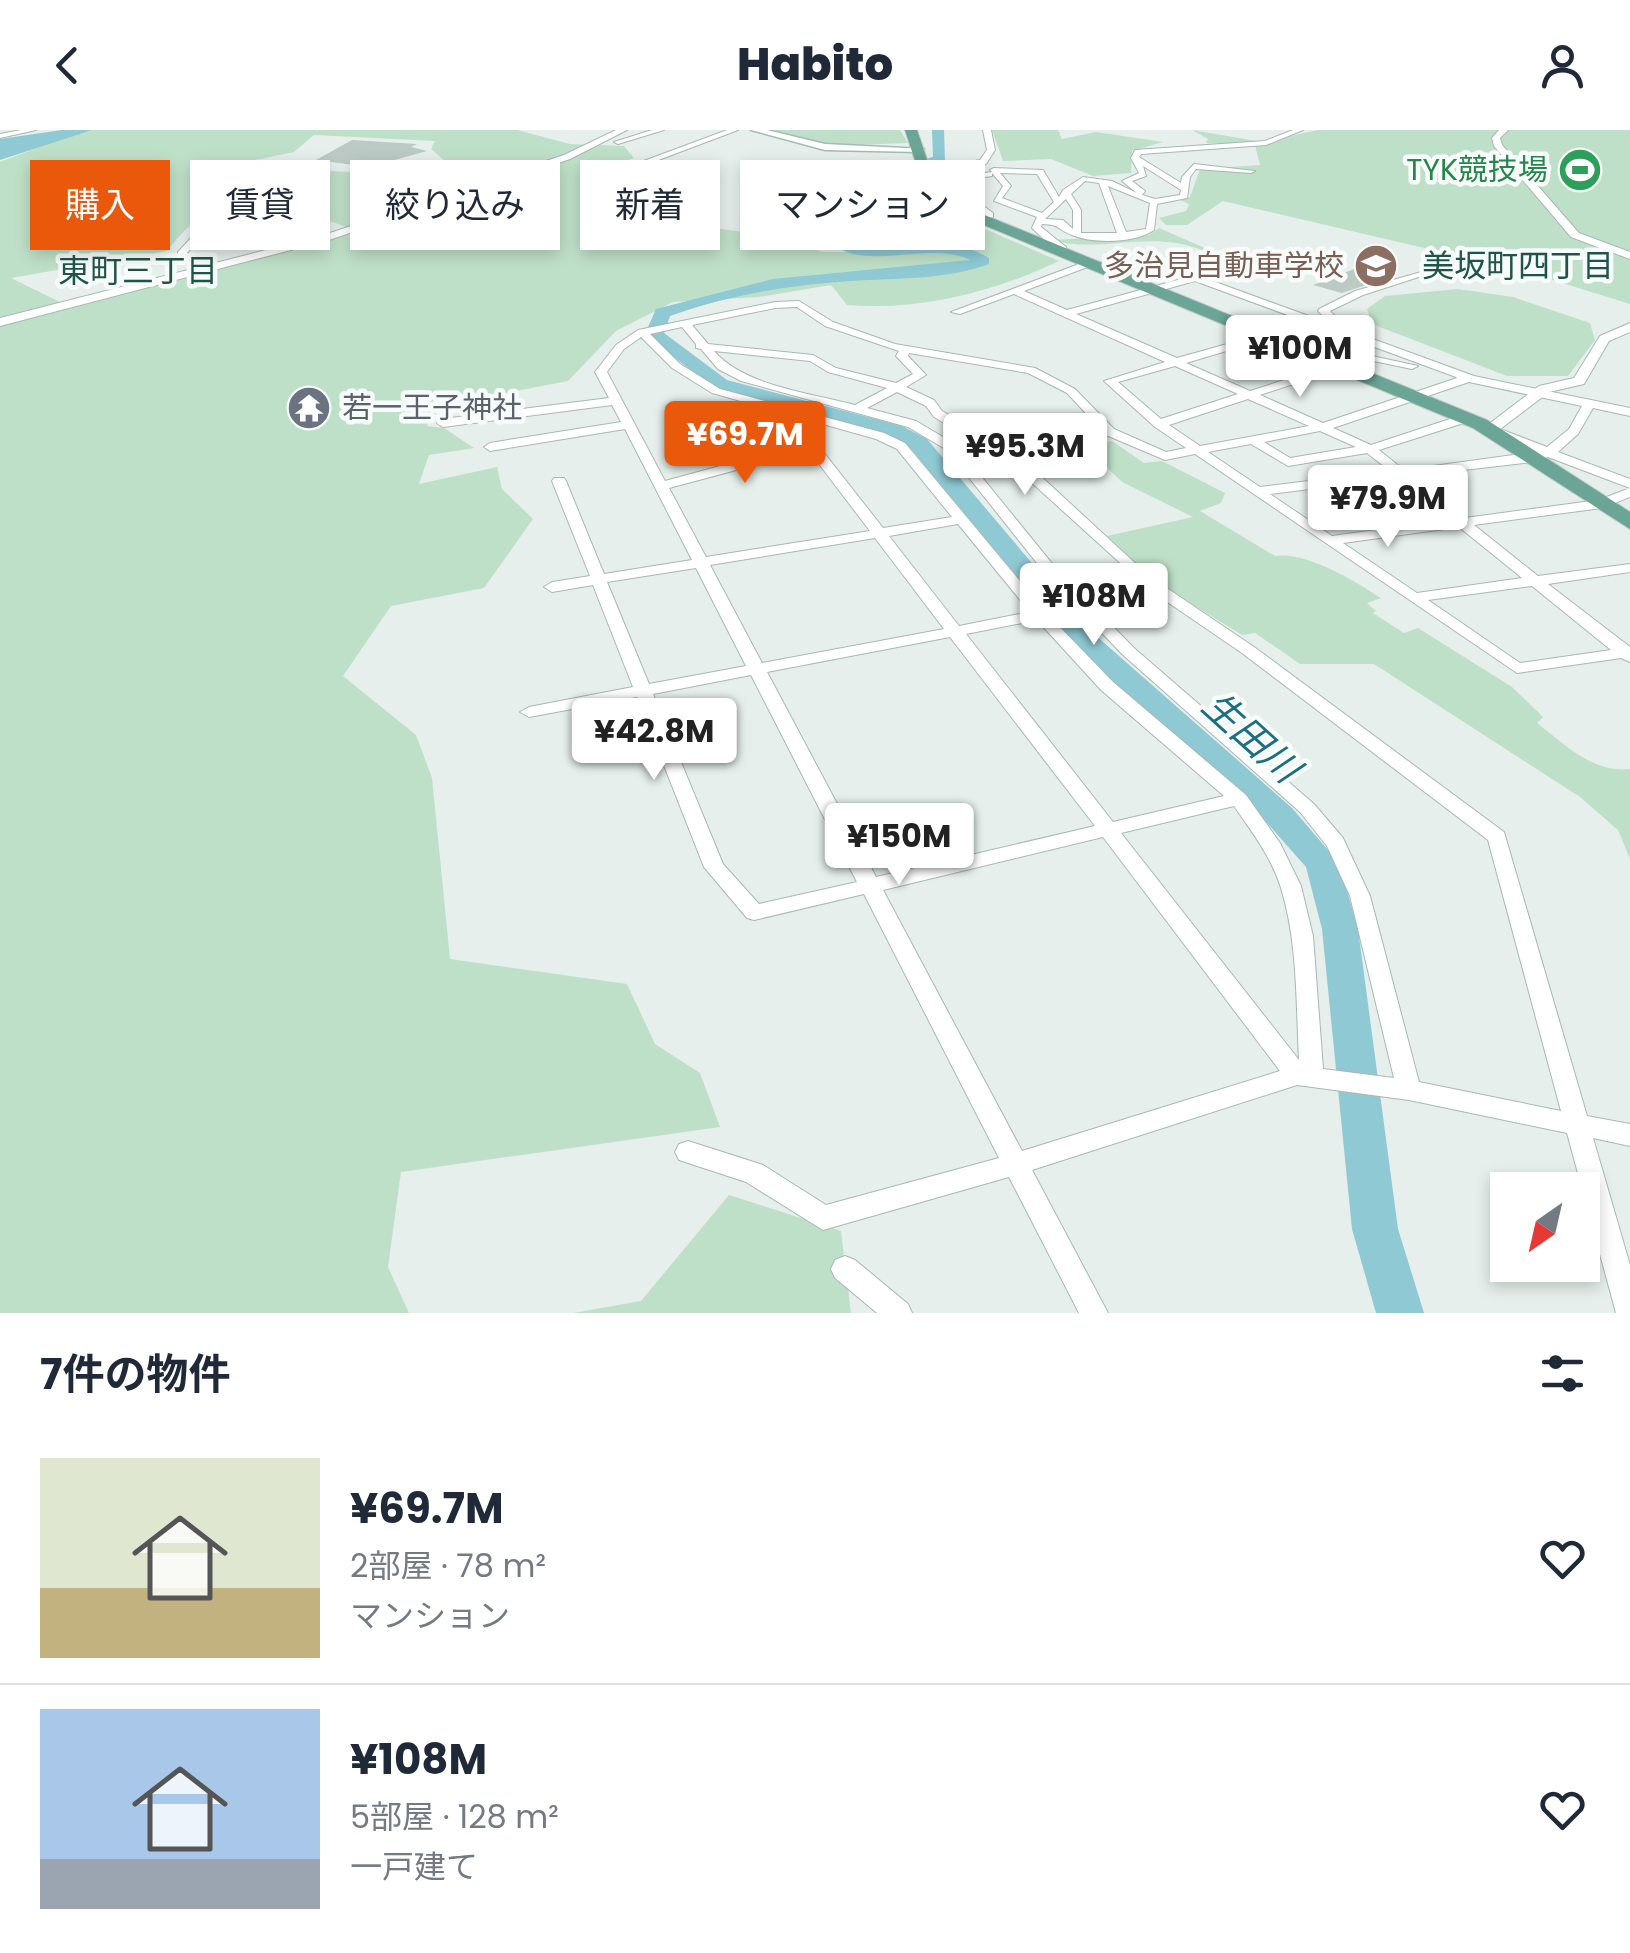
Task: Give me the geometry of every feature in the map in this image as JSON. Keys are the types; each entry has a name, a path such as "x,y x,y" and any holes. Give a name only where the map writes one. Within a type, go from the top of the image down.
{"main road":[{"path":"756,130 825,148 903,160"},
{"path":"911,130 921,160"},
{"path":"985,222 1466,418 1630,522"}],"street":[{"path":"0,136 32,130"},
{"path":"0,322 325,238 567,157 624,130"},
{"path":"618,142 660,130"},
{"path":"652,160 734,130"},
{"path":"981,160 991,150 987,130"},
{"path":"1134,158 1144,150 1266,142 1299,130"},
{"path":"1504,130 1496,138 1498,146 1574,235 1630,256"},
{"path":"1062,253 1062,247 1036,228 1039,218 1056,200 1088,178 1153,204 1179,198 1186,190 1186,176 1176,148"},
{"path":"1134,158 1186,190"},
{"path":"1134,158 1143,174 1126,182 1153,204"},
{"path":"1186,176 1194,166 1251,171"},
{"path":"1056,200 1040,172 994,170 1006,186 997,199 1039,218 1060,222 1077,235 1150,230 1153,204"},
{"path":"985,171 1004,182"},
{"path":"985,175 989,174"},
{"path":"1103,182 1122,234"},
{"path":"1066,192 1077,210 1077,235"},
{"path":"190,246 181,254 207,268"},
{"path":"956,312 1087,264"},
{"path":"1425,272 1359,293 1323,312 1333,319 1110,381 1159,424 1420,598 1517,668 1628,654"},
{"path":"1066,312 1196,278 1470,378"},
{"path":"1016,290 1370,449 1628,654"},
{"path":"1094,1313 601,372 620,348 642,332 798,304 852,334 906,350 1031,370 1071,391 1110,432 1152,455 1324,427 1470,378"},
{"path":"684,323 700,346 745,378 912,424 951,448 1049,569 1128,651 1308,808 1336,843 1360,896 1410,1090"},
{"path":"1490,430 1536,393 1579,381 1604,339 1630,328"},
{"path":"642,332 676,366 716,392 901,446 1041,616 1107,686 1239,799 1270,843 1291,886 1302,936 1305,1075"},
{"path":"1266,336 1630,412"},
{"path":"700,346 796,354 832,370 895,386 930,403 938,414 1015,460 1162,592 1248,650 1497,837 1630,1313"},
{"path":"661,486 796,450 829,423 920,374 902,356 906,350"},
{"path":"1159,424 1338,366"},
{"path":"443,423 614,401"},
{"path":"1259,492 1532,458 1551,452 1576,434 1589,404"},
{"path":"1253,440 1288,462 1370,449 1466,418"},
{"path":"490,447 626,425"},
{"path":"1490,430 1630,484"},
{"path":"808,441 1107,829 1305,1075"},
{"path":"560,482 714,867 754,913 1239,799"},
{"path":"1332,540 1602,504 1630,492"},
{"path":"552,586 960,520"},
{"path":"1420,598 1630,568"},
{"path":"529,712 1162,592"},
{"path":"688,1152 754,1173 823,1218 1016,1164 1305,1075 1410,1090 1630,1135"},
{"path":"845,1269 898,1313"}],"green space":[{"path":"83,130 517,130 570,144 624,146 634,158 580,160 580,250 720,250 720,229 740,232 740,250 985,250 985,229 1059,261 982,290 901,305 847,305 831,285 759,297 673,302 616,331 568,381 438,406 427,426 444,428 474,448 429,455 419,484 497,467 502,489 533,519 484,588 391,606 343,676 416,735 432,778 450,959 627,984 655,1044 700,1073 720,1127 401,1172 388,1267 409,1313 0,1313 0,162"},
{"path":"763,130 900,130 908,143 829,146"},
{"path":"992,130 1058,130 1062,139 1096,132 1163,142 1132,151 1131,173 1093,176 1051,159 1003,161"},
{"path":"1192,130 1262,142 1318,130 1630,130 1630,304 1527,272 1223,201 1187,225 1166,225 1159,218 1186,211 1189,204 1180,200 1190,197 1200,169 1260,165 1255,145 1206,143 1208,139"},
{"path":"330,171 350,172 350,229 330,222"},
{"path":"1159,228 1246,266 1294,276 1262,274 1176,243 1082,245 1052,240 1149,235"},
{"path":"1458,289 1513,297 1590,323 1595,340 1568,376 1507,376 1372,324 1367,309 1385,296"},
{"path":"1112,441 1144,463 1162,461 1225,493 1221,503 1200,511 1275,556 1301,558 1358,584 1381,598 1367,603 1376,611 1373,613 1404,633 1418,628 1512,687 1543,717 1537,723 1569,748 1604,767 1630,769 1630,859 1618,830 1580,797 1374,664 1300,664 1255,633 1242,635 1153,580 1107,536 1193,517 1122,482 1086,447"},
{"path":"729,1195 841,1231 851,1313 573,1313 641,1301"}],"water":[{"path":"92,130 0,160 0,139"}],"building":[{"path":"352,140 417,144 411,147 427,151 394,160 350,160 350,164 316,160"},
{"path":"1362,266 1396,275 1342,293 1313,285"}],"waterway":[{"name":"生田川","path":"938,130 940,159 860,182 878,203 834,238 846,249 938,248 972,254 983,261 964,268 811,279 735,290 662,313 654,334 720,384 894,431 919,444 1076,633 1280,816 1322,863 1340,929 1375,1229 1400,1313"}],"place":[{"name":"TYK競技場","path":"1580,170"},
{"name":"多治見自動車学校","path":"1376,266"},
{"name":"若一王子神社","path":"309,408"}],"district":[{"name":"美坂町四丁目","path":"1518,266"},
{"name":"東町三丁目","path":"138,271"}]}
